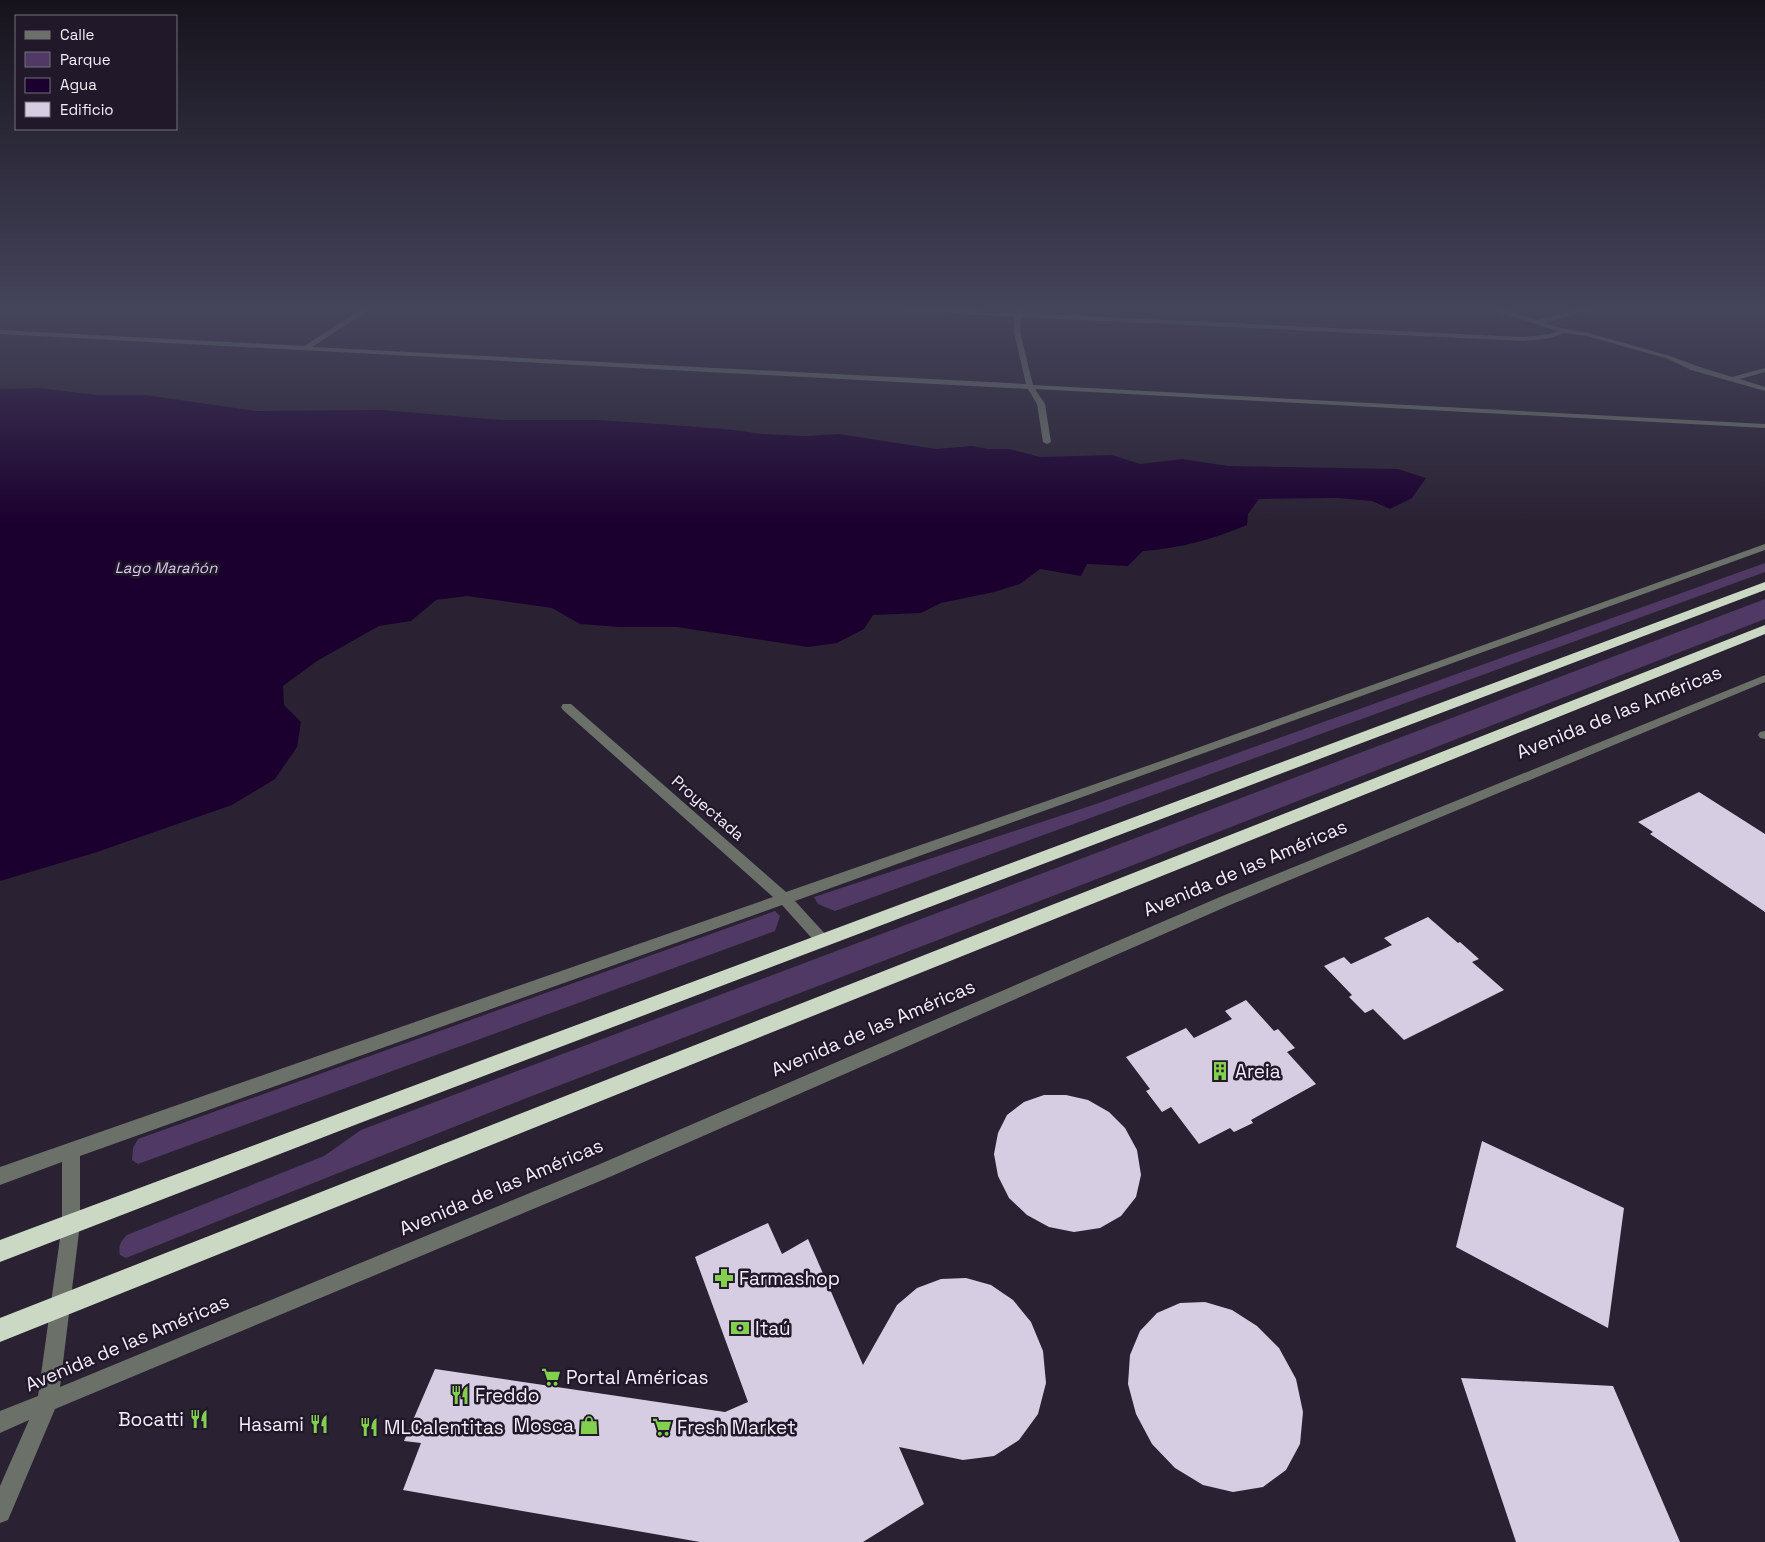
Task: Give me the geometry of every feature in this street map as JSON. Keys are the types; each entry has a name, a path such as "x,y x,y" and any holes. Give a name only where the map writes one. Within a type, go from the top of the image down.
{"highway":[{"path":"0,1251 1765,586"},
{"name":"Avenida de las Américas","path":"0,1330 1765,629"}],"street":[{"path":"899,380 1765,426"},
{"path":"1028,380 1030,387 1041,404 1047,442"},
{"path":"1735,380 1765,389"},
{"path":"0,1176 785,899 1765,547"},
{"name":"Avenida de las Américas","path":"0,1422 606,1170 1225,901 1762,681"},
{"name":"Proyectada","path":"567,707 785,899 822,940"},
{"path":"0,1512 48,1402 71,1224 71,1152"}],"green space":[{"path":"1765,563 1765,572 835,911 818,904 814,897 1096,804"},
{"path":"1765,599 1765,619 1110,874 524,1099 126,1258 120,1255 120,1244 127,1235 324,1156 361,1130"},
{"path":"775,911 780,916 775,931 138,1164 132,1160 133,1148 138,1139"}],"water":[{"name":"Lago Marañón","path":"38,388 97,395 145,395 256,411 382,410 501,420 597,420 734,430 762,434 805,436 839,434 936,449 972,446 988,449 1009,449 1040,457 1112,455 1140,464 1182,459 1228,466 1398,469 1426,478 1412,498 1390,509 1372,501 1337,498 1259,499 1248,514 1247,525 1196,542 1170,548 1143,551 1128,566 1087,564 1081,576 1040,569 1020,584 994,592 941,603 921,613 873,615 864,629 837,643 808,647 677,627 619,627 580,624 552,608 467,596 436,600 411,621 379,626 317,661 283,686 284,705 301,722 297,747 275,779 232,805 94,853 0,881 0,389"}],"building":[{"path":"1699,792 1765,834 1765,912 1650,834 1653,832 1638,822"},
{"path":"1428,917 1479,959 1472,962 1504,990 1404,1040 1373,1009 1365,1013 1349,997 1352,995 1324,966 1344,957 1351,964 1392,945 1384,938"},
{"name":"Areia","path":"1246,1000 1274,1031 1278,1029 1295,1048 1287,1052 1316,1084 1251,1120 1253,1123 1234,1132 1230,1128 1199,1144 1171,1107 1162,1112 1146,1091 1150,1089 1126,1057 1186,1028 1194,1038 1232,1019 1225,1011"},
{"path":"1044,1095 1066,1095 1088,1100 1109,1112 1125,1128 1137,1150 1141,1175 1136,1197 1121,1216 1100,1228 1074,1232 1049,1227 1027,1215 1009,1198 998,1176 994,1154 998,1133 1007,1115 1024,1102"},
{"path":"1482,1141 1624,1208 1608,1328 1456,1247"},
{"path":"768,1223 782,1254 808,1239 863,1365 897,1305 917,1288 941,1279 966,1278 991,1285 1013,1300 1031,1322 1043,1351 1046,1383 1038,1414 1019,1440 994,1456 963,1460 899,1447 924,1504 863,1542 700,1542 403,1490 421,1443 404,1441 435,1369 725,1412 748,1402 695,1257"},
{"path":"1205,1302 1232,1310 1257,1326 1279,1348 1296,1379 1303,1412 1300,1444 1286,1470 1263,1487 1233,1492 1203,1485 1175,1468 1152,1444 1136,1414 1128,1384 1130,1355 1140,1331 1157,1313 1180,1303"},
{"path":"1461,1378 1613,1386 1680,1542 1516,1542"}],"place":[{"name":"Areia","path":"1220,1071"},
{"name":"Farmashop","path":"724,1278"},
{"name":"Itaú","path":"740,1328"},
{"name":"Portal Américas","path":"551,1377"},
{"name":"Freddo","path":"460,1395"},
{"name":"Bocatti","path":"199,1419"},
{"name":"Hasami","path":"319,1424"},
{"name":"Mosca","path":"589,1425"},
{"name":"MLCalentitas","path":"369,1427"},
{"name":"Fresh Market","path":"662,1427"}]}
